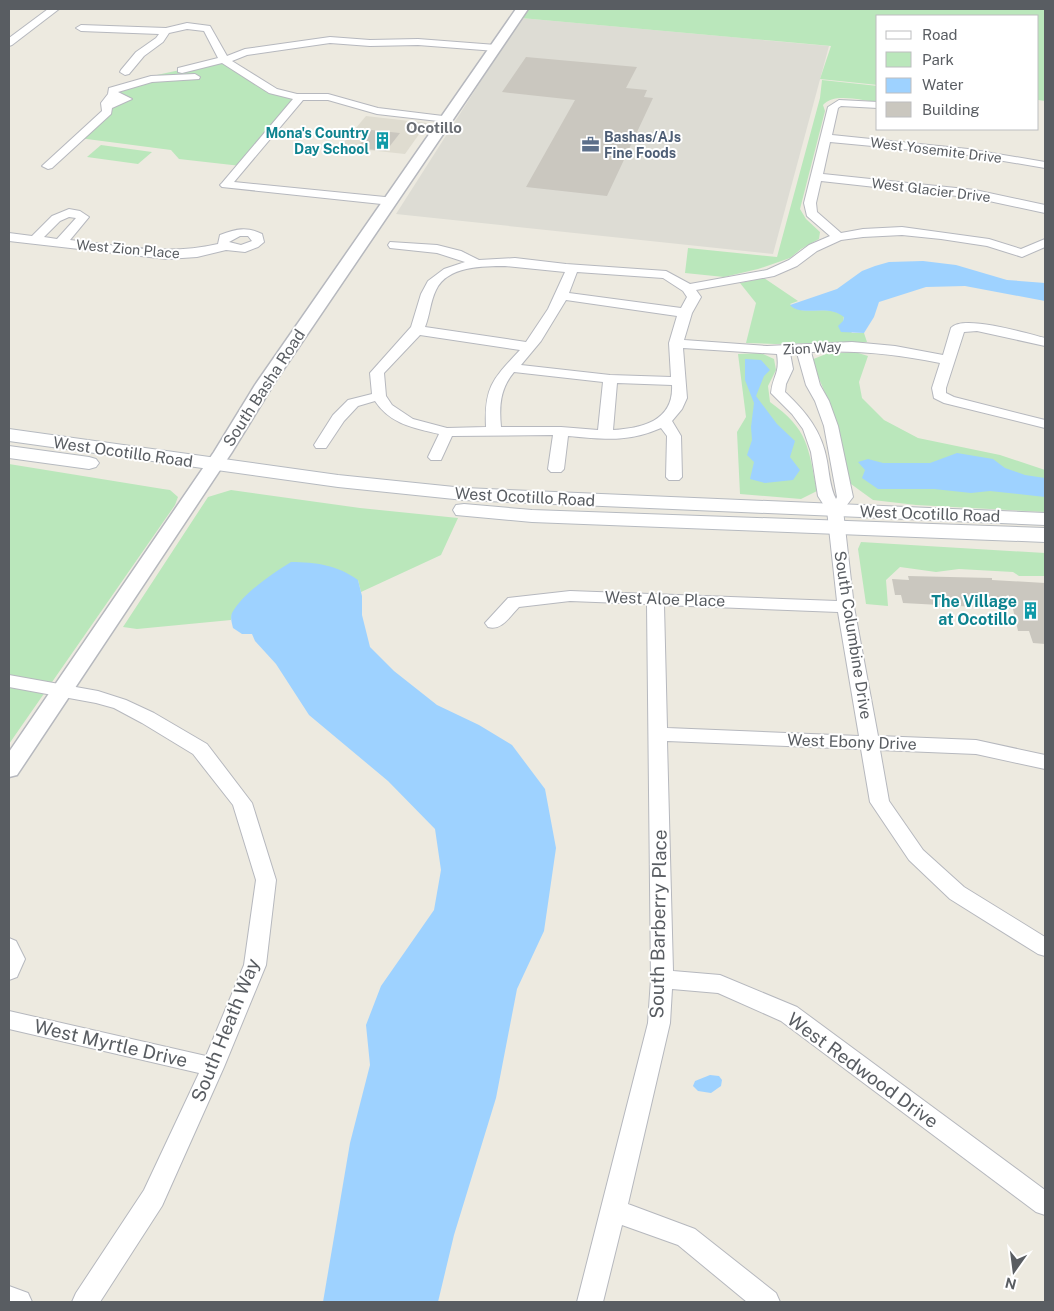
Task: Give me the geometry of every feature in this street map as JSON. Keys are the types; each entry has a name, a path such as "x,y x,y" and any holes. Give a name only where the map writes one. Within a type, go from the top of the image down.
{"main road":[{"name":"West Ocotillo Road","path":"9,435 210,472 417,506 532,516 1045,519"},
{"name":"West Ocotillo Road","path":"9,452 210,472"},
{"name":"West Ocotillo Road","path":"836,519 1045,535"}],"street":[{"path":"9,43 54,9"},
{"name":"South Basha Road","path":"9,769 210,472 264,385 522,9"},
{"path":"16,26 29,27"},
{"path":"81,28 166,31 187,26 207,28 224,60 274,91 300,97 328,97 377,111 447,119"},
{"path":"125,72 140,54 160,40 166,31"},
{"path":"182,70 224,60 245,52 330,40 370,43 418,42 496,48"},
{"path":"220,72 224,60"},
{"path":"48,166 107,112 106,102 113,90 151,79 205,76"},
{"path":"105,107 127,99 112,94"},
{"path":"300,97 226,185 391,201"},
{"path":"838,237 811,213 810,203 833,107 839,103 876,105"},
{"name":"West Yosemite Drive","path":"826,138 968,152 1045,165"},
{"name":"West Glacier Drive","path":"816,178 975,194 1045,209"},
{"name":"West Zion Place","path":"35,240 59,216 72,212 83,217 60,243"},
{"path":"688,288 770,273 793,263 813,248 838,237 863,233 902,231 989,244 1022,253 1045,243"},
{"name":"West Zion Place","path":"9,237 167,255 197,253 226,246"},
{"path":"9,251 22,238"},
{"path":"394,245 448,250 461,254 477,264"},
{"path":"515,262 572,268 666,275 688,288 694,297 686,313 676,343 680,398 675,409 664,421 637,432 605,435 561,431 446,432 408,422 388,408 379,396 377,373 416,330 433,284 447,272 477,264 515,262"},
{"path":"494,432 496,389 530,347 562,296 572,268"},
{"path":"562,296 686,313"},
{"path":"1045,342 977,327 958,328 938,388 939,395 949,400 1045,424"},
{"path":"416,330 530,347"},
{"name":"Zion Way","path":"676,343 767,350 852,346 895,350 948,360"},
{"path":"803,348 796,383 778,393 797,411 810,429 818,452 826,496 836,519"},
{"path":"783,350 786,370 796,383 822,402 837,449 845,497 836,519"},
{"path":"512,368 610,379 678,381"},
{"path":"605,435 610,379"},
{"path":"321,445 338,418 353,403 379,396"},
{"path":"664,421 674,436 674,477"},
{"path":"556,469 561,431"},
{"path":"436,458 446,432"},
{"name":"South Columbine Drive","path":"836,519 846,607 880,802 916,855 957,893 1045,948"},
{"name":"West Aloe Place","path":"494,623 514,602 570,596 846,607"},
{"name":"South Barberry Place","path":"590,1302 614,1210 658,1023 662,978 655,598"},
{"name":"South Heath Way","path":"9,681 98,697 120,704 148,718 200,749 242,803 266,880 255,965 213,1067 153,1198 85,1302"},
{"name":"West Ebony Drive","path":"658,734 976,747 1045,762"},
{"path":"9,947 14,960 9,972"},
{"name":"West Redwood Drive","path":"662,978 720,984 789,1014 1045,1204"},
{"name":"West Myrtle Drive","path":"9,1020 213,1067"},
{"path":"614,1210 686,1236 767,1302"},
{"path":"9,1298 20,1302"}],"shaded area":[{"path":"521,18 829,46 773,254 396,214"},
{"path":"366,116 427,123 405,154 340,147"}],"green space":[{"path":"528,9 1045,9 1045,101 1039,100 1039,15 876,15 876,85 820,79 831,46 521,18"},
{"path":"226,60 273,91 300,97 241,166 179,159 171,150 79,138 107,112 113,90 143,78"},
{"path":"822,80 876,86 876,102 841,98 828,101 823,105 825,111 800,209 806,219 820,232 819,239 790,258 758,269 724,277 685,273 688,248 777,257 820,98"},
{"path":"101,145 152,152 138,164 87,157"},
{"path":"764,278 798,301 790,304 795,308 807,311 837,312 844,316 843,321 852,333 864,333 867,342 746,343 756,303 740,283"},
{"path":"855,352 868,356 859,382 862,398 884,420 918,438 1000,455 1045,470 1045,512 916,505 873,500 851,484 826,395 811,360 826,354"},
{"path":"761,353 774,359 776,370 768,386 770,402 783,412 800,431 808,451 817,491 801,499 740,494 737,432 746,417 738,354"},
{"path":"9,464 170,490 178,497 175,505 9,744"},
{"path":"231,490 360,508 458,518 441,555 361,592 358,580 259,585 232,614 231,620 137,629 123,627 208,497"},
{"path":"861,542 1045,553 1045,576 1019,576 1013,572 959,569 936,572 900,567 886,580 888,606 866,604 858,549"}],"water":[{"path":"923,261 956,265 1007,280 1045,283 1045,301 965,286 926,287 879,302 874,317 864,333 841,332 838,326 844,317 837,313 823,310 808,311 795,309 790,305 837,289 862,271 875,266 889,262"},
{"path":"745,359 761,360 770,370 764,376 756,396 777,424 795,441 790,457 800,470 793,480 765,483 750,479 754,462 747,455 752,440 751,427 754,403 745,380"},
{"path":"957,453 993,459 1005,468 1025,475 1045,478 1045,497 990,491 971,493 934,489 878,489 862,478 865,470 858,462 868,459 883,463 930,463"},
{"path":"291,562 326,565 358,580 362,596 362,615 370,647 394,671 437,705 479,725 512,745 545,789 556,848 544,931 517,989 496,1098 454,1235 438,1302 323,1302 350,1143 370,1065 366,1025 381,986 434,910 441,870 435,829 388,781 309,715 276,664 255,641 252,634 242,634 233,628 232,613 243,598 267,578"},
{"path":"710,1075 719,1076 722,1080 721,1086 711,1093 698,1091 693,1086 695,1081"}],"building":[{"name":"Bashas/AJs Fine Foods","path":"526,57 637,67 626,88 647,90 644,97 653,98 607,196 526,187 575,100 502,92"},
{"name":"Mona's Country Day School","path":"371,130 400,133 386,151 357,148"},
{"name":"The Village at Ocotillo","path":"908,576 992,578 992,580 1045,583 1045,644 1033,643 1029,631 1018,631 1013,609 903,603 901,595 895,595 892,579 909,580"}],"place":[{"name":"Mona's Country Day School","path":"383,141"},
{"name":"Bashas/AJs Fine Foods","path":"590,145"},
{"name":"The Village at Ocotillo","path":"1031,610"}],"district":[{"name":"Ocotillo","path":"434,127"}]}
